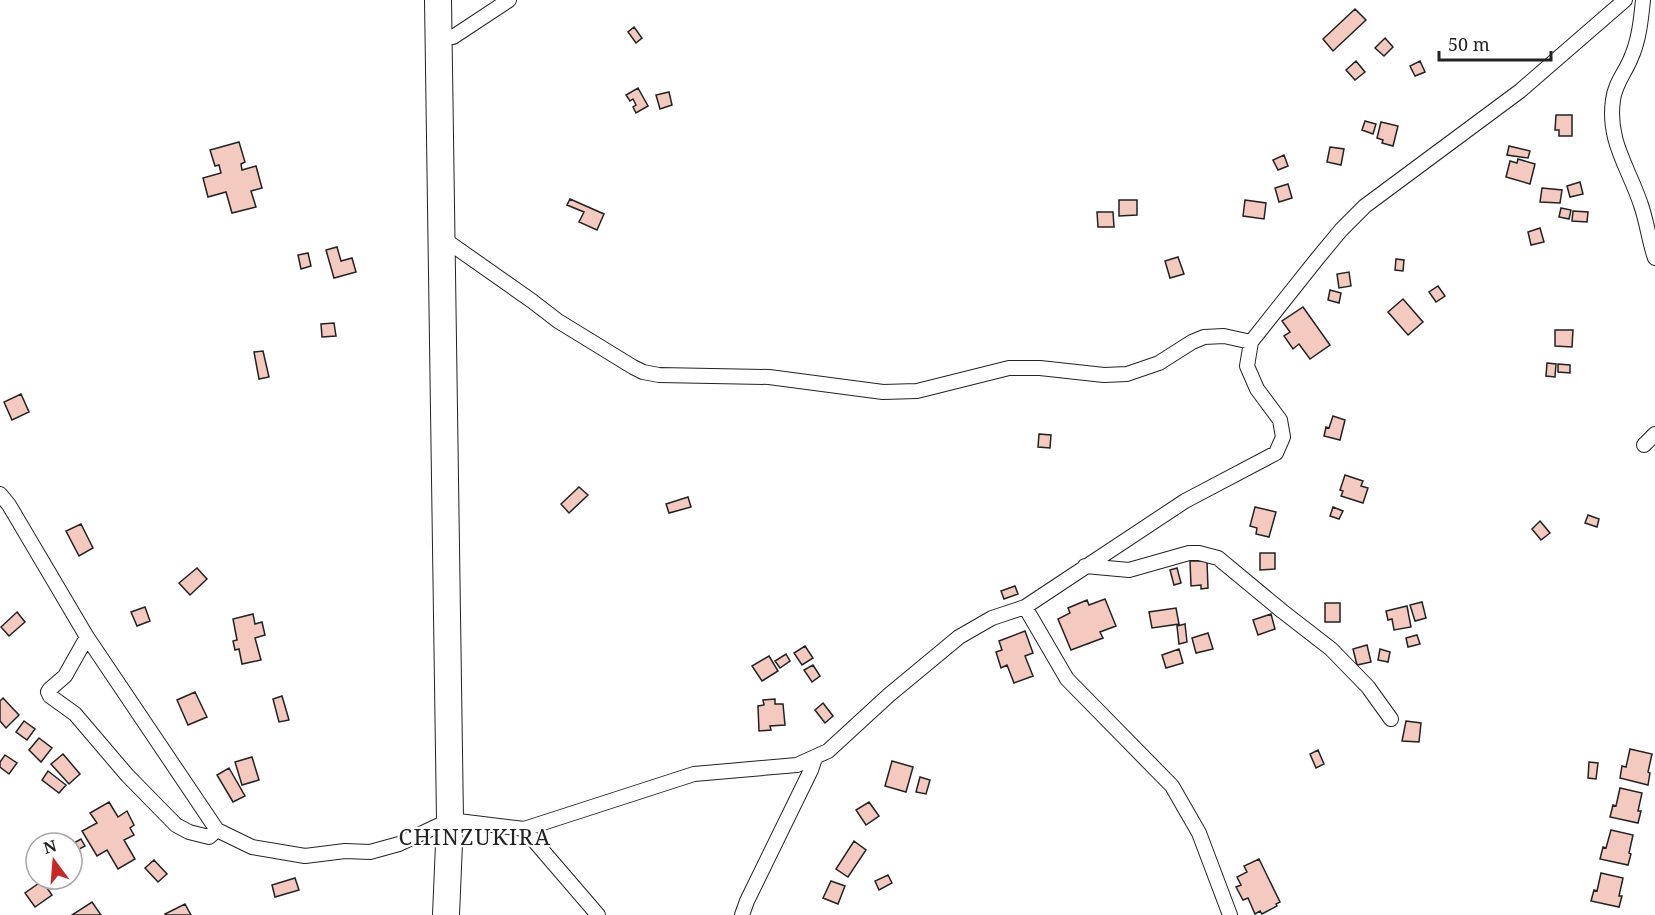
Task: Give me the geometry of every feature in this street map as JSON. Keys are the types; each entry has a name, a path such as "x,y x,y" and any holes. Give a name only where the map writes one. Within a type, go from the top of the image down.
{"highway":[{"path":"438,0 450,820 446,915"}],"street":[{"path":"438,36 453,37 509,0"},
{"path":"0,494 9,505 87,637 217,830 252,847 305,855 345,851 370,852 399,844 450,820 524,829 694,774 797,765 828,751 889,695 959,637 992,618 1024,607 1185,501 1276,453 1283,438 1280,420 1257,389 1247,366 1251,342 1317,258 1365,206 1520,91 1625,0"},
{"path":"1643,0 1637,42 1618,81 1613,99 1612,121 1615,143 1641,204 1655,258"},
{"path":"441,237 558,321 633,367 643,372 659,375 769,377 883,392 917,391 1009,368 1040,368 1104,375 1126,374 1159,363 1191,342 1204,338 1224,336 1251,342"},
{"path":"1644,445 1655,434"},
{"path":"1086,566 1130,570 1189,553 1218,558 1331,649 1368,687 1391,719"},
{"path":"1024,607 1067,679 1172,786 1199,833 1230,915"},
{"path":"87,637 65,676 48,692 50,696 75,714 127,775 176,825 189,832 209,837 217,830"},
{"path":"742,915 811,771 814,758"},
{"path":"524,829 598,915"}],"building":[{"path":"1355,9 1366,20 1333,51 1323,39"},
{"path":"634,27 642,38 636,43 628,32"},
{"path":"1385,38 1393,47 1384,56 1375,48"},
{"path":"1356,61 1365,72 1355,80 1346,70"},
{"path":"1420,61 1425,72 1415,76 1410,66"},
{"path":"638,88 648,106 636,113 633,99 630,101 626,95"},
{"path":"669,92 672,105 660,109 656,95"},
{"path":"1556,115 1572,115 1572,136 1559,136 1559,130 1555,130"},
{"path":"1365,121 1376,124 1373,134 1362,130"},
{"path":"1381,122 1398,126 1393,146 1382,143 1383,140 1377,138"},
{"path":"239,142 245,162 241,164 242,170 256,166 262,188 251,191 256,207 232,213 226,192 208,197 203,178 221,173 219,165 215,166 210,150"},
{"path":"1509,146 1530,151 1528,158 1507,155"},
{"path":"1330,147 1344,149 1341,165 1327,162"},
{"path":"1284,155 1288,166 1278,170 1273,160"},
{"path":"1518,159 1535,164 1530,184 1506,177 1510,161 1517,163"},
{"path":"1580,182 1583,194 1570,197 1567,186"},
{"path":"1288,184 1292,198 1279,202 1275,188"},
{"path":"1542,188 1562,190 1560,203 1540,202"},
{"path":"570,199 604,214 597,230 579,222 584,212 567,205"},
{"path":"1119,200 1137,200 1137,215 1119,216"},
{"path":"1245,200 1266,203 1264,219 1243,216"},
{"path":"1561,208 1571,210 1569,219 1559,217"},
{"path":"1573,211 1588,212 1587,222 1572,221"},
{"path":"1097,212 1113,212 1114,227 1098,227"},
{"path":"1540,228 1544,242 1531,245 1528,232"},
{"path":"337,247 341,261 352,258 356,272 334,278 326,250"},
{"path":"308,253 311,266 301,269 298,255"},
{"path":"1178,257 1184,274 1170,278 1165,261"},
{"path":"1396,259 1404,260 1403,271 1395,270"},
{"path":"1349,272 1351,286 1339,288 1337,274"},
{"path":"1438,286 1445,296 1436,302 1429,292"},
{"path":"1330,290 1341,293 1339,303 1328,300"},
{"path":"1403,299 1423,322 1408,335 1388,312"},
{"path":"1303,307 1330,345 1310,359 1299,344 1293,349 1284,336 1290,332 1282,321"},
{"path":"334,323 336,336 322,337 321,324"},
{"path":"1555,330 1573,330 1572,347 1555,346"},
{"path":"263,351 269,377 259,379 254,352"},
{"path":"1547,363 1556,364 1555,377 1546,376"},
{"path":"1558,364 1570,365 1570,373 1558,372"},
{"path":"21,394 29,412 12,420 4,402"},
{"path":"1333,416 1345,420 1340,440 1324,436 1326,427 1329,428"},
{"path":"1039,434 1051,435 1050,448 1038,447"},
{"path":"1345,475 1363,481 1361,486 1368,488 1363,503 1341,496 1343,491 1340,490"},
{"path":"579,487 588,495 569,513 561,504"},
{"path":"688,497 691,507 669,513 666,504"},
{"path":"1255,507 1276,512 1269,537 1256,534 1257,528 1250,526"},
{"path":"1333,507 1343,511 1339,519 1330,516"},
{"path":"1588,515 1599,519 1597,527 1585,523"},
{"path":"1540,521 1550,533 1541,540 1532,529"},
{"path":"81,524 93,548 79,556 66,531"},
{"path":"1260,553 1275,553 1275,569 1260,570"},
{"path":"1190,561 1207,561 1208,588 1201,589 1201,585 1191,586"},
{"path":"197,568 207,579 190,595 179,583"},
{"path":"1177,568 1181,583 1174,585 1170,570"},
{"path":"1015,586 1018,594 1004,599 1001,591"},
{"path":"1105,599 1116,626 1100,632 1103,638 1071,650 1058,619 1070,613 1068,608 1087,600 1089,605"},
{"path":"1422,602 1426,618 1415,621 1410,605"},
{"path":"1325,603 1340,603 1340,622 1325,622"},
{"path":"1407,606 1411,627 1394,630 1392,619 1388,620 1386,611"},
{"path":"145,607 150,621 137,626 131,612"},
{"path":"1176,608 1179,624 1152,628 1149,612"},
{"path":"17,612 25,622 9,636 1,627"},
{"path":"253,614 255,624 262,622 265,635 255,638 261,660 242,664 239,649 235,650 233,641 237,640 233,619"},
{"path":"1271,614 1275,629 1258,635 1253,620"},
{"path":"1185,624 1187,642 1179,644 1177,626"},
{"path":"1025,631 1033,653 1025,656 1033,676 1014,683 1007,665 1001,668 996,652 1002,650 999,641"},
{"path":"1208,633 1213,649 1196,653 1192,638"},
{"path":"1417,635 1420,644 1408,647 1406,638"},
{"path":"1367,645 1371,662 1357,665 1353,649"},
{"path":"805,646 813,658 802,665 794,653"},
{"path":"1179,649 1183,663 1166,668 1162,655"},
{"path":"1380,649 1390,652 1388,662 1378,660"},
{"path":"786,654 790,661 780,668 775,661"},
{"path":"769,656 778,671 762,681 752,666"},
{"path":"813,665 820,676 812,682 804,670"},
{"path":"195,692 207,717 188,725 177,700"},
{"path":"282,696 289,720 279,722 273,699"},
{"path":"3,698 19,715 6,728 0,721 0,701"},
{"path":"775,699 775,704 783,704 785,725 770,726 771,730 759,731 758,706 764,705 763,700"},
{"path":"823,703 833,716 825,723 815,710"},
{"path":"24,721 35,729 27,740 16,732"},
{"path":"1406,721 1421,723 1419,742 1402,741"},
{"path":"39,738 52,748 41,762 29,750"},
{"path":"1630,749 1652,754 1648,785 1620,778 1622,766 1626,767"},
{"path":"1318,750 1324,764 1316,768 1310,754"},
{"path":"63,754 80,774 69,784 51,764"},
{"path":"5,755 17,763 9,774 0,767 0,762"},
{"path":"252,757 259,780 242,785 235,762"},
{"path":"892,761 913,767 906,792 885,786"},
{"path":"1589,762 1598,763 1596,779 1588,778"},
{"path":"229,768 245,796 233,802 217,775"},
{"path":"48,771 66,785 59,793 42,780"},
{"path":"920,777 930,780 926,794 916,792"},
{"path":"1620,788 1642,793 1638,823 1610,817 1613,805 1616,806"},
{"path":"109,802 118,817 127,811 134,825 130,828 134,835 124,840 135,859 118,869 107,850 97,856 82,831 97,823 90,813"},
{"path":"869,802 879,816 866,825 856,810"},
{"path":"1611,830 1633,835 1628,865 1600,859"},
{"path":"854,841 866,850 848,877 836,869"},
{"path":"1259,859 1280,902 1262,914 1260,911 1255,914 1248,898 1243,900 1236,887 1241,885 1237,877 1247,872 1244,866"},
{"path":"154,860 167,874 158,882 145,868"},
{"path":"1601,873 1623,878 1619,907 1591,901 1594,890 1597,891"},
{"path":"888,875 892,883 879,890 875,881"},
{"path":"295,878 299,890 275,897 272,885"},
{"path":"831,881 845,886 838,904 823,898"},
{"path":"49,891 52,895 35,907 25,893"},
{"path":"92,902 101,915 72,915"},
{"path":"185,904 191,915 165,914"}],"district":[{"name":"CHINZUKIRA","path":"475,837"}]}
